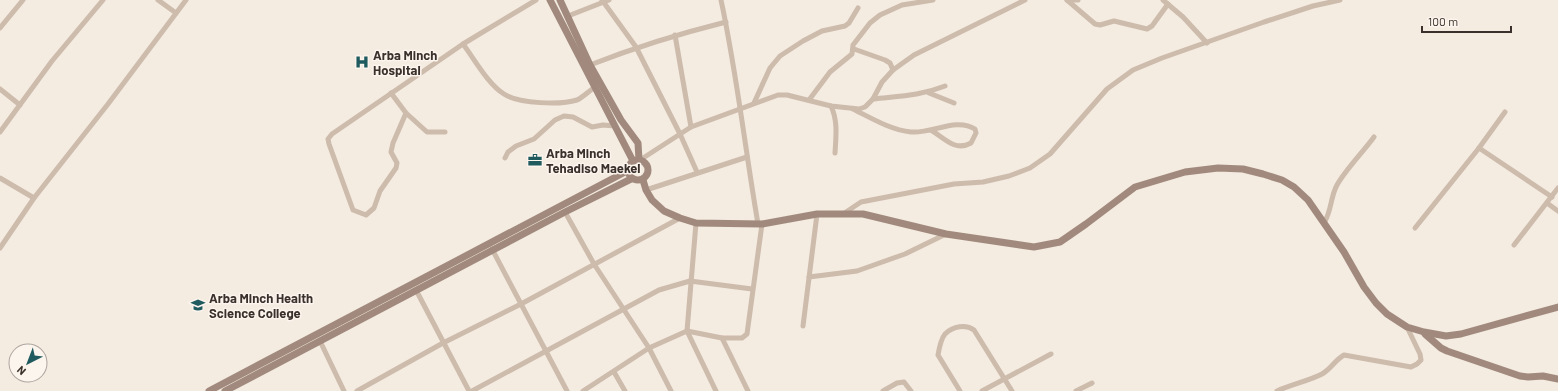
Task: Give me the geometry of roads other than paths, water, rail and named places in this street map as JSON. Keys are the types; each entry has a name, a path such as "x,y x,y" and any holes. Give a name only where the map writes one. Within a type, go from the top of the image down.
{"main road":[{"path":"225,391 565,212 631,179 637,181 643,180 648,174 648,167 644,162 637,160 615,126 550,0"},
{"path":"560,0 590,65 621,120 638,143 637,160"},
{"path":"631,179 627,171 628,166 637,160"},
{"path":"643,180 646,190 652,200 664,210 680,218 696,223 760,224 817,214 863,214 946,234 1034,247 1060,242 1135,187 1185,172 1218,168 1242,169 1282,180 1294,187 1308,200 1344,252 1364,287 1376,303 1387,314 1407,327 1446,336 1460,334 1558,307"},
{"path":"209,391 489,242 627,171"},
{"path":"1424,332 1441,348 1447,351 1520,376 1543,376 1558,379"}],"street":[{"path":"0,28 22,0"},
{"path":"0,132 52,61 103,0"},
{"path":"158,0 176,13"},
{"path":"0,248 34,198 108,104 186,0"},
{"path":"406,113 393,143 391,152 397,163 396,168 380,191 374,208 366,215 358,213 353,210 328,139 332,134 463,44 536,0"},
{"path":"568,16 602,1 609,0"},
{"path":"582,391 614,372 649,348 686,331 722,338 742,338 747,334 760,224 747,157 741,109 721,0"},
{"path":"809,100 830,72 852,54 854,49 853,45 870,23 880,15 902,5 934,0"},
{"path":"637,160 691,127 778,95 809,100 831,106 859,109 865,107 873,99 882,82 893,70 914,56 1025,0"},
{"path":"1066,0 1078,0"},
{"path":"1066,0 1095,24 1100,25 1114,21 1147,29 1152,26 1168,4"},
{"path":"1162,0 1183,17 1207,43"},
{"path":"843,214 861,202 954,184 982,182 1009,176 1030,168 1050,154 1108,89 1133,70 1271,19 1312,6 1340,0"},
{"path":"602,1 636,47 680,134 697,172"},
{"path":"754,103 770,68 780,56 822,31 845,26 849,23 858,8"},
{"path":"590,65 675,34 726,22"},
{"path":"675,34 691,127"},
{"path":"463,44 496,87 504,94 512,98 529,103 577,100 594,87"},
{"path":"854,49 886,60 890,63 893,70"},
{"path":"873,99 929,93 945,86"},
{"path":"0,88 20,105"},
{"path":"391,93 406,113 427,132 445,132"},
{"path":"929,93 954,103"},
{"path":"831,106 835,115 836,125 835,153"},
{"path":"847,107 901,130 912,132 963,124 974,129 976,133 971,143 960,147 954,146 931,130"},
{"path":"1415,228 1479,148 1505,112"},
{"path":"505,158 508,152 516,146 534,139 555,120 564,116 573,117 592,127 604,125 615,126"},
{"path":"1324,223 1330,214 1331,199 1338,184 1374,137"},
{"path":"1479,148 1552,197"},
{"path":"646,190 697,172 747,157"},
{"path":"0,178 34,198"},
{"path":"1514,245 1558,188"},
{"path":"1547,203 1558,211"},
{"path":"565,212 594,264 649,348 671,391"},
{"path":"803,326 817,214"},
{"path":"357,391 680,218"},
{"path":"696,223 686,331 716,391"},
{"path":"808,277 857,271 905,254 946,234"},
{"path":"489,242 567,391"},
{"path":"472,391 659,290 690,281 752,289"},
{"path":"416,290 469,391"},
{"path":"960,391 938,355 941,342 945,334 960,326 968,326 974,330 1012,391"},
{"path":"1277,391 1322,374 1330,368 1337,359 1344,355 1411,367 1421,360 1420,354 1407,327"},
{"path":"722,338 748,391"},
{"path":"320,341 344,391"},
{"path":"982,391 1051,354"},
{"path":"614,372 625,391"},
{"path":"883,391 897,383 904,382 911,391"},
{"path":"1076,391 1092,383"}],"place":[{"name":"Arba Minch Hospital","path":"362,62"},
{"name":"Arba Minch Tehadiso Maekel","path":"535,160"},
{"name":"Arba Minch Health Science College","path":"198,305"}]}
